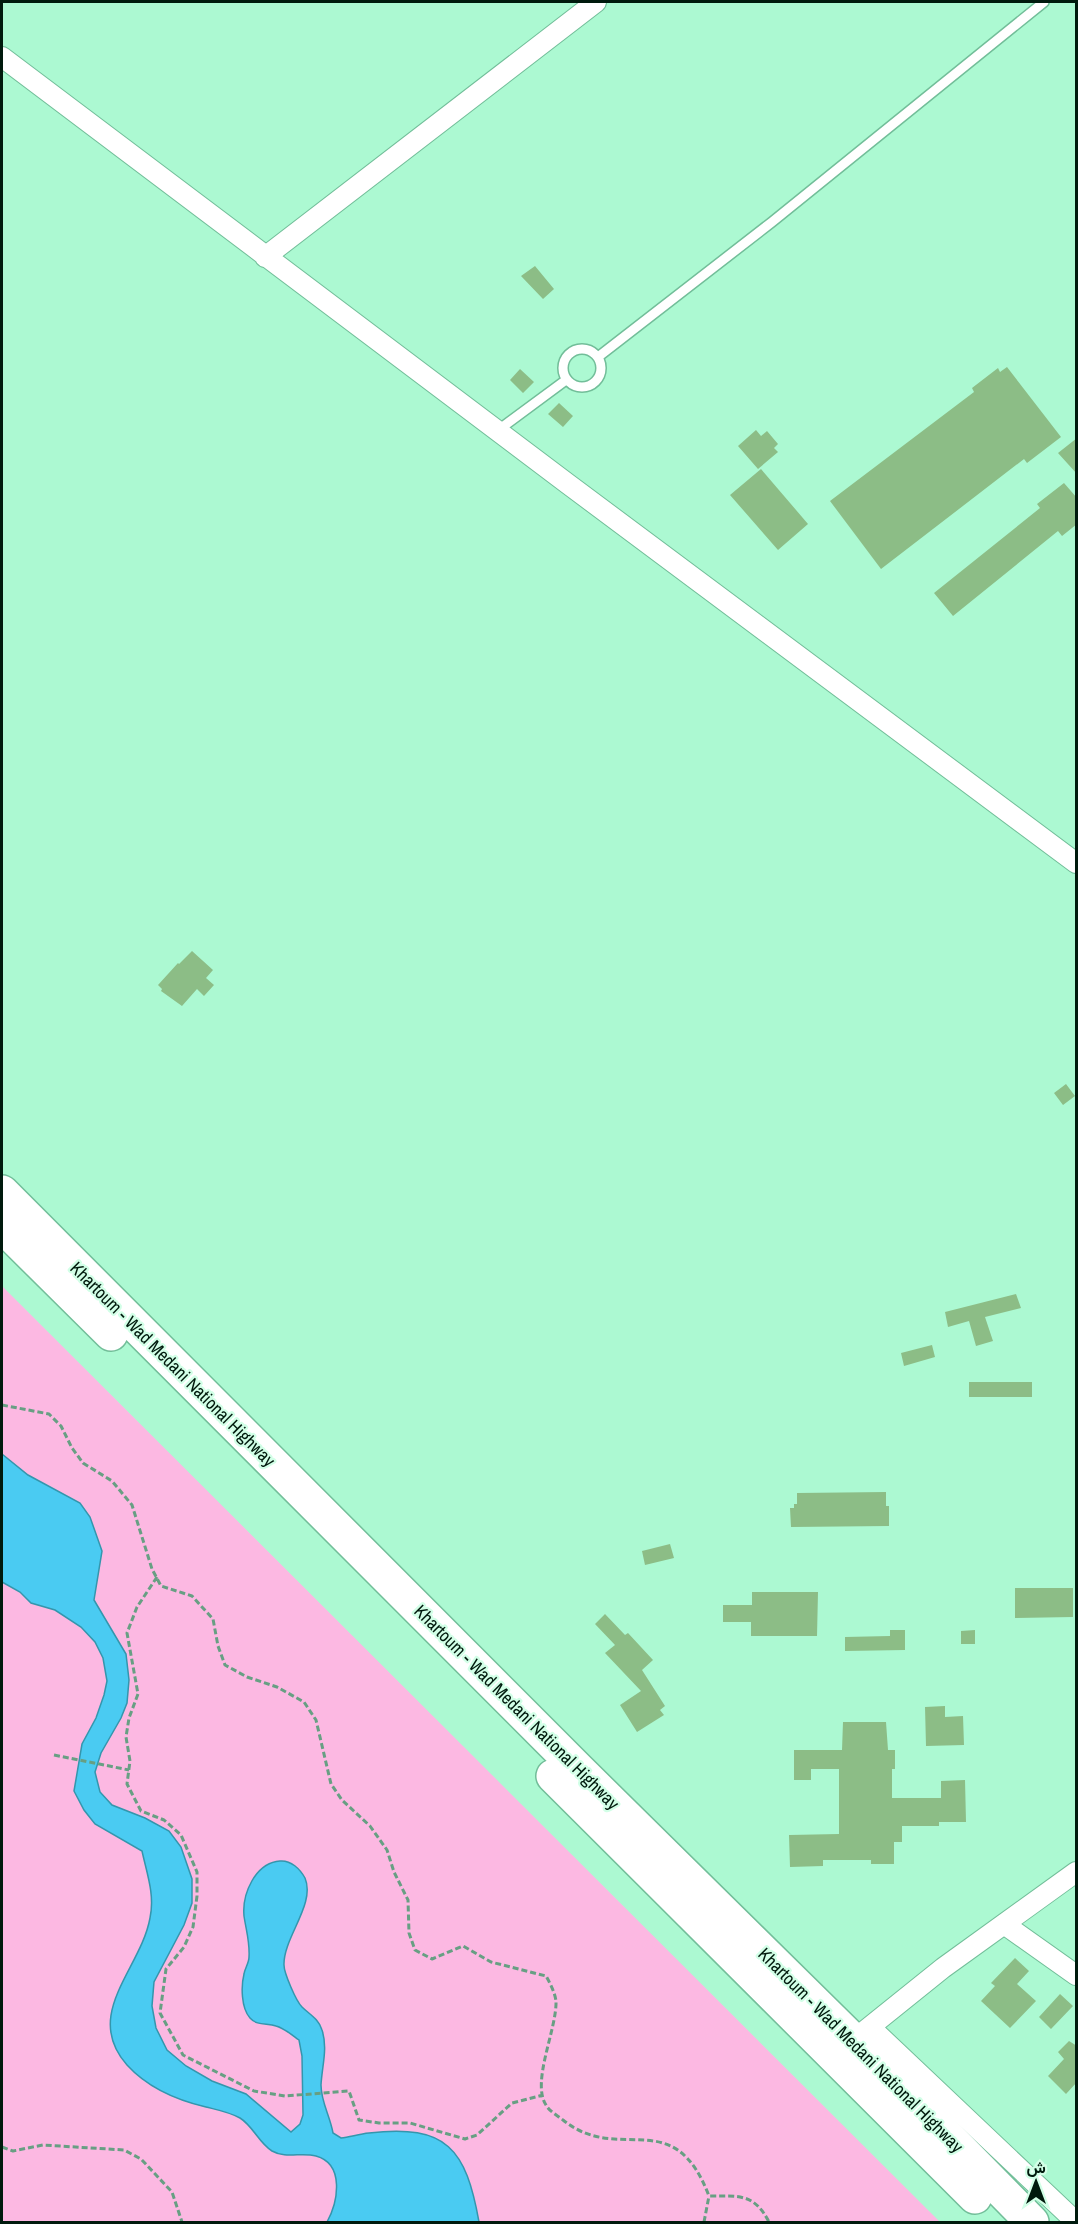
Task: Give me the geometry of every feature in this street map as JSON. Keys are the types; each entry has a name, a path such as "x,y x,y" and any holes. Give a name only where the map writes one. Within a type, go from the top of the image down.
{"highway":[{"name":"Khartoum - Wad Medani National Highway","path":"2,1192 1032,2223"},
{"name":"Khartoum - Wad Medani National Highway","path":"2,1226 852,2041 1000,2223"}],"street":[{"path":"265,257 596,2"},
{"path":"2,57 496,431 1077,863"},
{"path":"1076,2223 852,2041 943,1968 1077,1872"},
{"path":"1004,1924 1077,1975"}],"lane":[{"path":"598,357 772,222 1044,2"},
{"path":"591,350 598,357 601,374 593,384 579,387 573,386 566,380 562,369 563,362 571,352 591,350"},
{"path":"496,431 566,380"}],"path":[{"path":"2,1405 49,1414 61,1426 83,1463 111,1481 132,1505 140,1534 161,1586 192,1596 213,1619 218,1646 225,1665 247,1677 277,1687 304,1702 316,1720 331,1784 342,1800 370,1826 387,1850 394,1872 408,1900 409,1933 415,1950 432,1959 464,1946 491,1962 546,1976 556,2000 554,2021 543,2065 543,2095 546,2105 571,2126 593,2137 656,2140 682,2151 702,2177 710,2196 704,2223"},
{"path":"157,1577 137,1607 127,1633 138,1694 129,1718 126,1737 130,1761 127,1784 141,1811 164,1820 181,1835 197,1872 193,1927 184,1947 166,1969 160,2013 183,2055 254,2091 285,2096 349,2091 359,2120 379,2123 410,2123 465,2139 477,2135 512,2103 543,2095"},
{"path":"54,1755 129,1770"},
{"path":"2,2147 14,2151 43,2145 124,2150 141,2159 172,2192 182,2223"},
{"path":"710,2196 742,2196 762,2208 769,2223"}],"shaded area":[{"path":"2,1286 940,2222 2,2222"}],"water":[{"path":"2,1454 28,1475 80,1503 90,1517 102,1551 94,1600 126,1654 129,1680 127,1703 101,1753 95,1772 100,1792 112,1805 145,1818 169,1831 181,1847 192,1879 192,1903 184,1925 154,1982 152,2006 156,2028 167,2050 186,2066 212,2081 246,2094 291,2132 300,2124 303,2115 302,2056 299,2040 279,2027 253,2021 245,2009 242,1991 249,1957 244,1916 248,1889 257,1873 264,1867 280,1861 291,1864 298,1868 305,1878 307,1888 303,1910 288,1944 284,1965 291,1987 300,2004 321,2026 325,2050 321,2091 333,2133 341,2138 396,2131 435,2138 459,2159 474,2197 479,2222 327,2222 334,2204 336,2184 332,2167 325,2160 316,2156 288,2155 272,2151 240,2118 184,2101 153,2087 127,2065 115,2046 110,2028 112,2010 118,1992 145,1937 152,1901 150,1885 142,1851 95,1824 74,1791 82,1744 96,1718 104,1695 107,1681 103,1658 95,1642 81,1627 55,1610 31,1603 20,1592 2,1582"}],"building":[{"path":"535,266 554,289 543,299 521,276"},
{"path":"1007,367 1061,437 1027,463 1024,459 881,569 830,501 974,392 972,388 998,368 1000,372"},
{"path":"520,369 534,382 523,393 510,380"},
{"path":"559,403 573,416 563,427 548,414"},
{"path":"756,430 761,436 767,431 778,444 774,448 778,452 758,469 738,446"},
{"path":"1077,438 1077,474 1058,453"},
{"path":"761,469 808,524 778,550 730,495"},
{"path":"1064,483 1077,498 1077,524 1062,536 1058,531 953,616 934,593 1040,508 1037,504"},
{"path":"192,951 213,970 206,978 214,985 204,996 197,989 182,1006 161,991 158,985"},
{"path":"1066,1084 1075,1096 1063,1105 1054,1093"},
{"path":"1016,1294 1021,1308 985,1317 993,1341 976,1346 969,1321 948,1327 945,1312"},
{"path":"932,1345 935,1357 904,1366 901,1353"},
{"path":"969,1382 1032,1382 1032,1397 969,1397"},
{"path":"886,1492 889,1526 791,1527 790,1508 794,1508 794,1504 797,1504 797,1493"},
{"path":"670,1544 674,1558 645,1565 642,1551"},
{"path":"1015,1588 1073,1588 1073,1617 1015,1618"},
{"path":"752,1592 818,1592 817,1636 751,1636 751,1622 723,1622 723,1605 752,1605"},
{"path":"605,1614 625,1635 628,1633 653,1660 642,1670 665,1706 660,1710 664,1715 637,1732 620,1705 641,1691 605,1653 615,1645 595,1624"},
{"path":"890,1630 905,1630 905,1650 845,1651 845,1637 890,1636"},
{"path":"975,1630 975,1644 961,1644 961,1631"},
{"path":"945,1706 945,1717 963,1716 964,1745 926,1746 925,1707"},
{"path":"843,1722 886,1722 888,1750 895,1750 895,1769 892,1769 892,1798 941,1798 941,1781 965,1780 966,1822 939,1822 939,1826 902,1826 902,1842 894,1842 894,1864 871,1864 871,1860 823,1860 823,1866 790,1867 789,1835 839,1834 839,1769 811,1769 811,1780 794,1780 794,1750 842,1750"},
{"path":"1015,1958 1029,1971 1017,1984 1036,2001 1010,2028 981,2001 995,1986 991,1983"},
{"path":"1060,1994 1073,2006 1051,2029 1039,2017"},
{"path":"1069,2041 1077,2046 1077,2082 1066,2094 1048,2076 1064,2059 1058,2052"}]}
